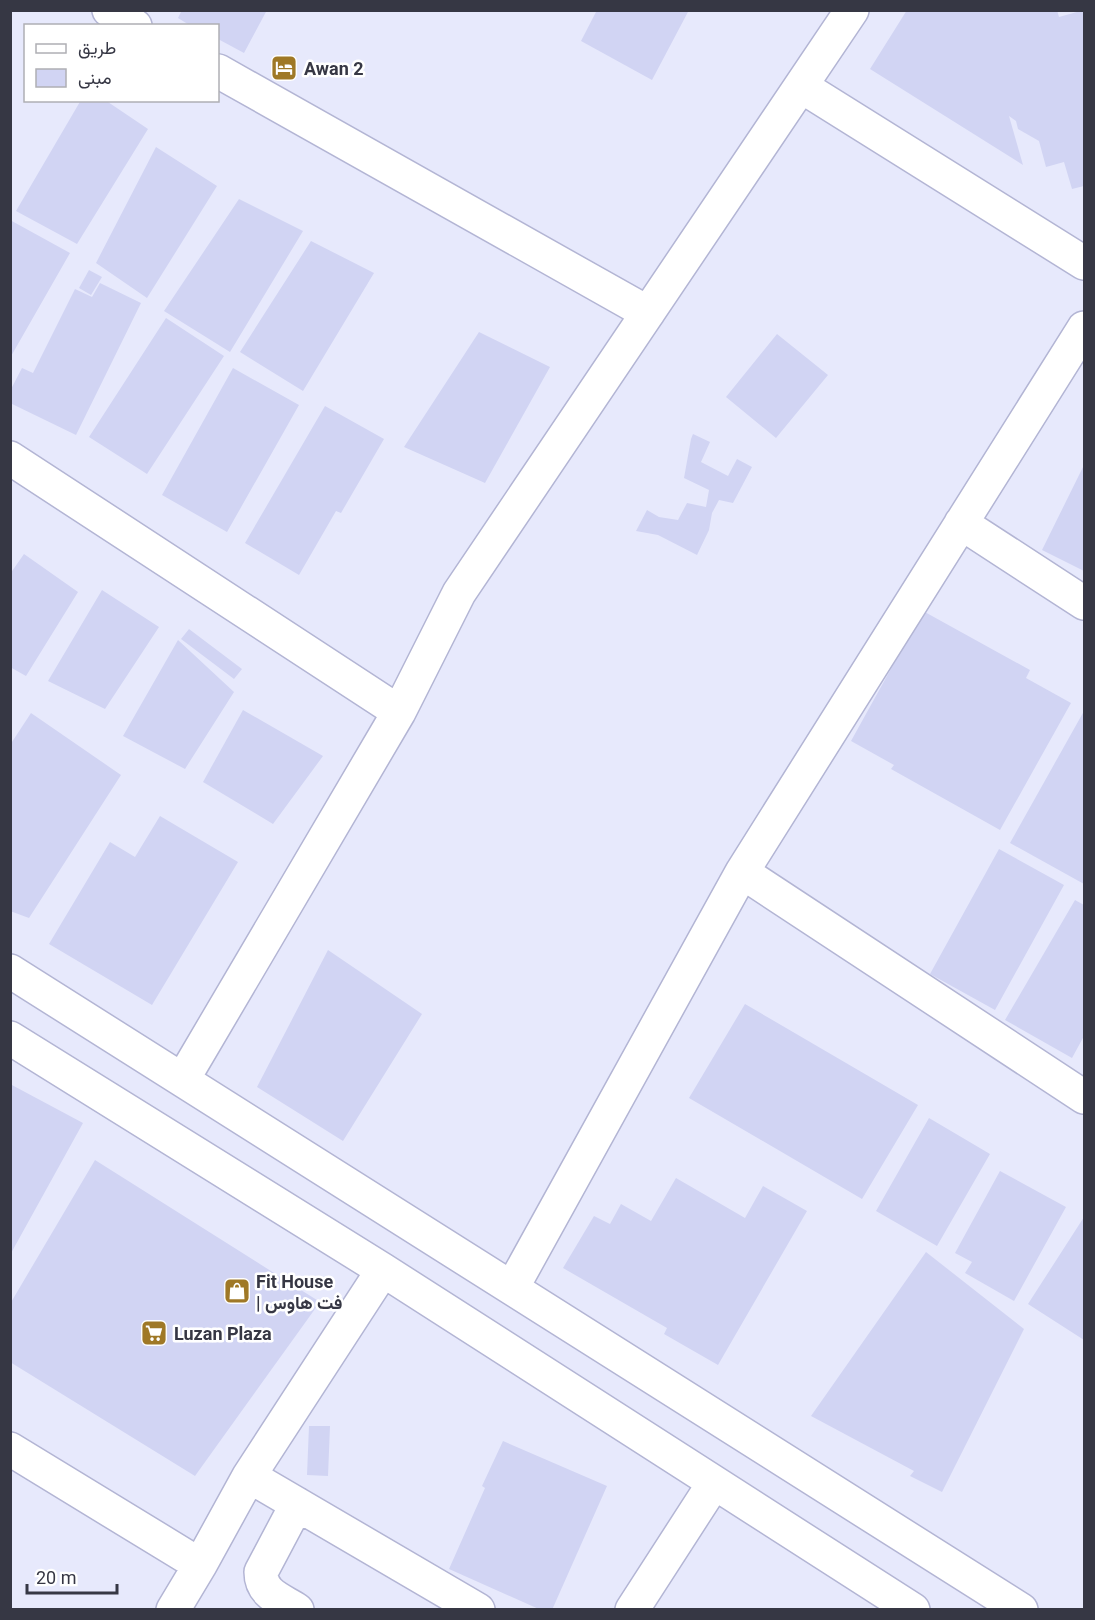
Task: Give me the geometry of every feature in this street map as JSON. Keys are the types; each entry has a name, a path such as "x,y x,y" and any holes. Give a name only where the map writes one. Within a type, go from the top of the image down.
{"street":[{"path":"109,10 132,24"},
{"path":"183,1079 399,711 459,593 852,10"},
{"path":"219,72 648,313"},
{"path":"801,86 1084,263"},
{"path":"512,1288 742,872 1084,328"},
{"path":"10,458 399,711"},
{"path":"961,523 1084,603"},
{"path":"742,872 1084,1097"},
{"path":"10,971 1021,1610"},
{"path":"10,1038 383,1270 913,1610"},
{"path":"173,1610 249,1476 383,1270"},
{"path":"10,1449 200,1565"},
{"path":"249,1476 478,1610"},
{"path":"632,1610 714,1483"},
{"path":"297,1504 261,1572 261,1582 268,1592 297,1610"}],"building":[{"path":"182,10 267,10 244,53 219,40 219,24 188,24 178,18"},
{"path":"597,10 689,10 652,80 581,41"},
{"path":"907,10 1057,10 1059,17 1084,10 1084,186 1072,189 1064,162 1046,167 1039,141 1018,129 1016,121 1009,116 1023,165 870,69"},
{"path":"80,102 108,102 148,129 77,244 16,211"},
{"path":"156,147 217,186 147,298 96,263"},
{"path":"239,199 303,231 230,352 164,311"},
{"path":"10,220 70,253 10,358"},
{"path":"311,241 374,273 303,391 240,352"},
{"path":"89,270 102,277 91,295 79,288"},
{"path":"100,283 141,303 76,435 10,403 10,391 22,368 33,373 75,289 92,297"},
{"path":"166,318 224,356 147,474 89,437"},
{"path":"479,332 550,367 485,483 404,447"},
{"path":"777,334 828,375 776,438 726,397"},
{"path":"233,368 299,405 227,532 162,495"},
{"path":"325,406 384,439 341,513 336,511 299,575 245,543"},
{"path":"693,434 710,442 701,462 728,476 737,459 752,467 733,503 719,500 712,513 709,530 697,555 658,535 636,531 647,510 659,517 678,520 687,503 706,507 709,490 684,478"},
{"path":"1084,465 1084,571 1042,550"},
{"path":"24,554 78,592 26,676 10,667 10,574"},
{"path":"102,590 159,627 105,709 48,681"},
{"path":"923,611 1030,670 1026,678 1071,703 1000,830 891,769 894,765 851,741"},
{"path":"189,629 242,669 234,679 181,639"},
{"path":"178,640 234,692 185,769 123,736"},
{"path":"243,710 323,756 273,824 203,782"},
{"path":"1084,711 1084,884 1010,843"},
{"path":"31,713 121,775 29,918 10,911 10,745"},
{"path":"160,816 238,862 152,1005 49,944 110,842 135,857"},
{"path":"999,849 1064,885 995,1010 930,974"},
{"path":"1075,900 1084,905 1084,1036 1072,1058 1005,1020"},
{"path":"328,950 422,1014 343,1141 257,1087"},
{"path":"745,1004 918,1105 862,1199 689,1098"},
{"path":"10,1084 83,1123 10,1255"},
{"path":"929,1118 990,1154 937,1246 876,1211"},
{"name":"Luzan Plaza","path":"95,1160 320,1302 195,1476 10,1362 10,1304"},
{"path":"1000,1171 1066,1207 1014,1301 965,1273 972,1262 955,1253"},
{"path":"676,1178 745,1218 763,1186 807,1211 718,1365 664,1334 667,1328 563,1268 594,1216 610,1224 621,1204 651,1221"},
{"path":"1084,1217 1084,1340 1028,1304"},
{"path":"926,1252 1024,1329 942,1492 910,1476 914,1471 811,1416"},
{"path":"309,1426 330,1426 328,1476 307,1475"},
{"path":"503,1441 607,1486 552,1610 541,1610 449,1569 485,1488 482,1486"}],"place":[{"name":"Awan 2","path":"284,68"},
{"name":"Fit House | فت هاوس","path":"237,1291"},
{"name":"Luzan Plaza","path":"154,1333"}]}
